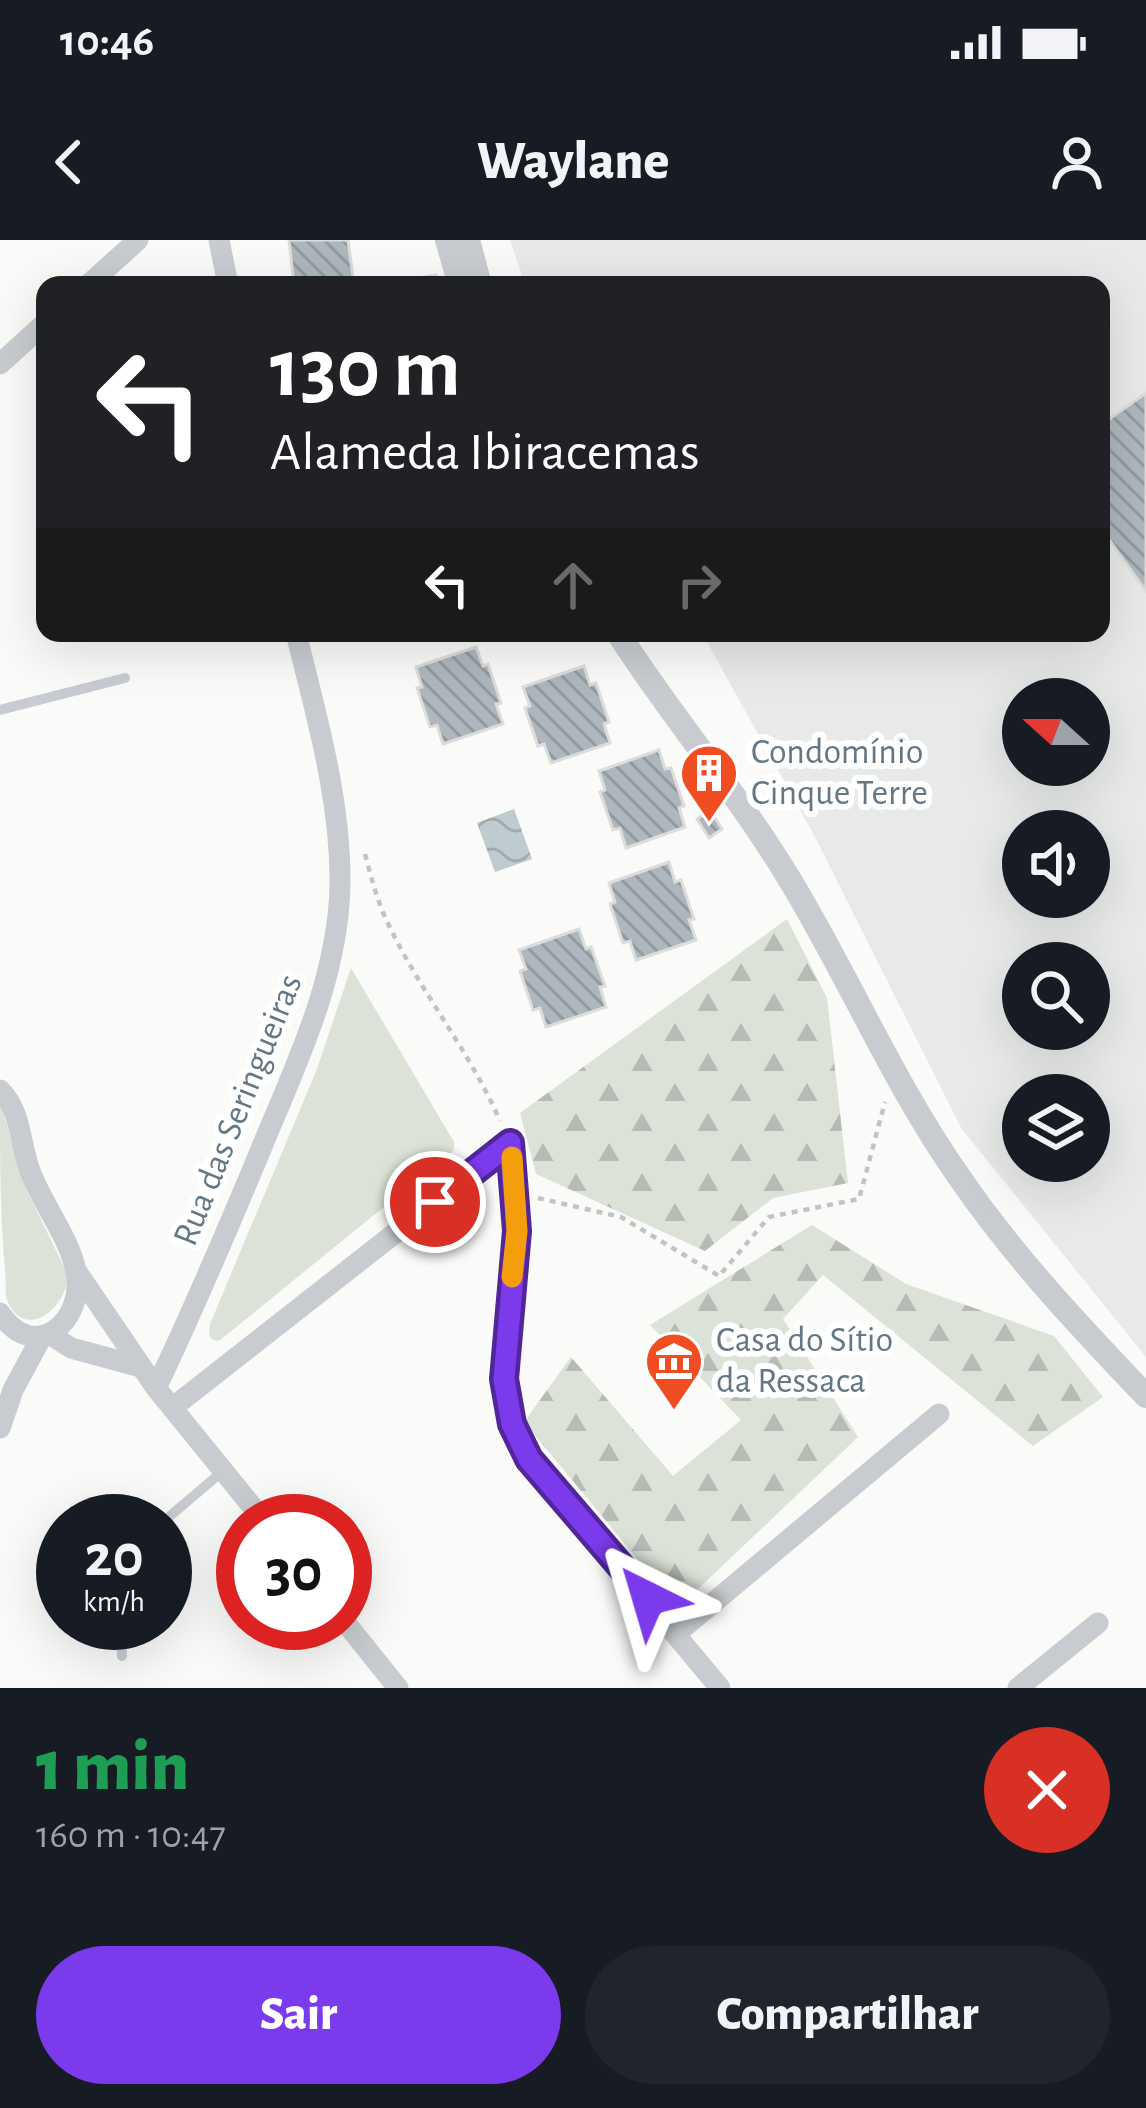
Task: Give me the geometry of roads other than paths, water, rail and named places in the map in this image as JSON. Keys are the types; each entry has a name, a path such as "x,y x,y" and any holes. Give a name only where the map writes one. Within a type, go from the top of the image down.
{"street":[{"path":"98,276 138,240"},
{"path":"219,240 226,276"},
{"path":"447,240 457,276"},
{"path":"468,240 478,276"},
{"path":"0,364 36,331"},
{"name":"Rua das Seringueiras","path":"156,1388 190,1320 321,1004 335,947 340,883 332,792 298,642"},
{"path":"624,642 675,719 740,800 792,883 961,1181 1061,1307 1146,1396"},
{"path":"0,1088 16,1118 44,1204 76,1269 156,1388 242,1494"},
{"path":"172,1408 510,1143 517,1231 504,1379 512,1424 529,1459 720,1688"},
{"path":"0,1428 13,1390 46,1337 64,1323 74,1301 76,1269"},
{"path":"0,1312 15,1329 141,1367"},
{"path":"677,1633 939,1414"},
{"path":"1018,1688 1098,1623"},
{"path":"367,1650 398,1688"}],"lane":[{"path":"0,710 125,678"},
{"path":"192,1497 223,1471"},
{"path":"122,1650 122,1656"}],"water":[{"path":"514,809 532,859 495,872 477,823"}],"place":[{"name":"Condomínio Cinque Terre","path":"709,824"},
{"name":"Casa do Sítio da Ressaca","path":"674,1412"}]}
